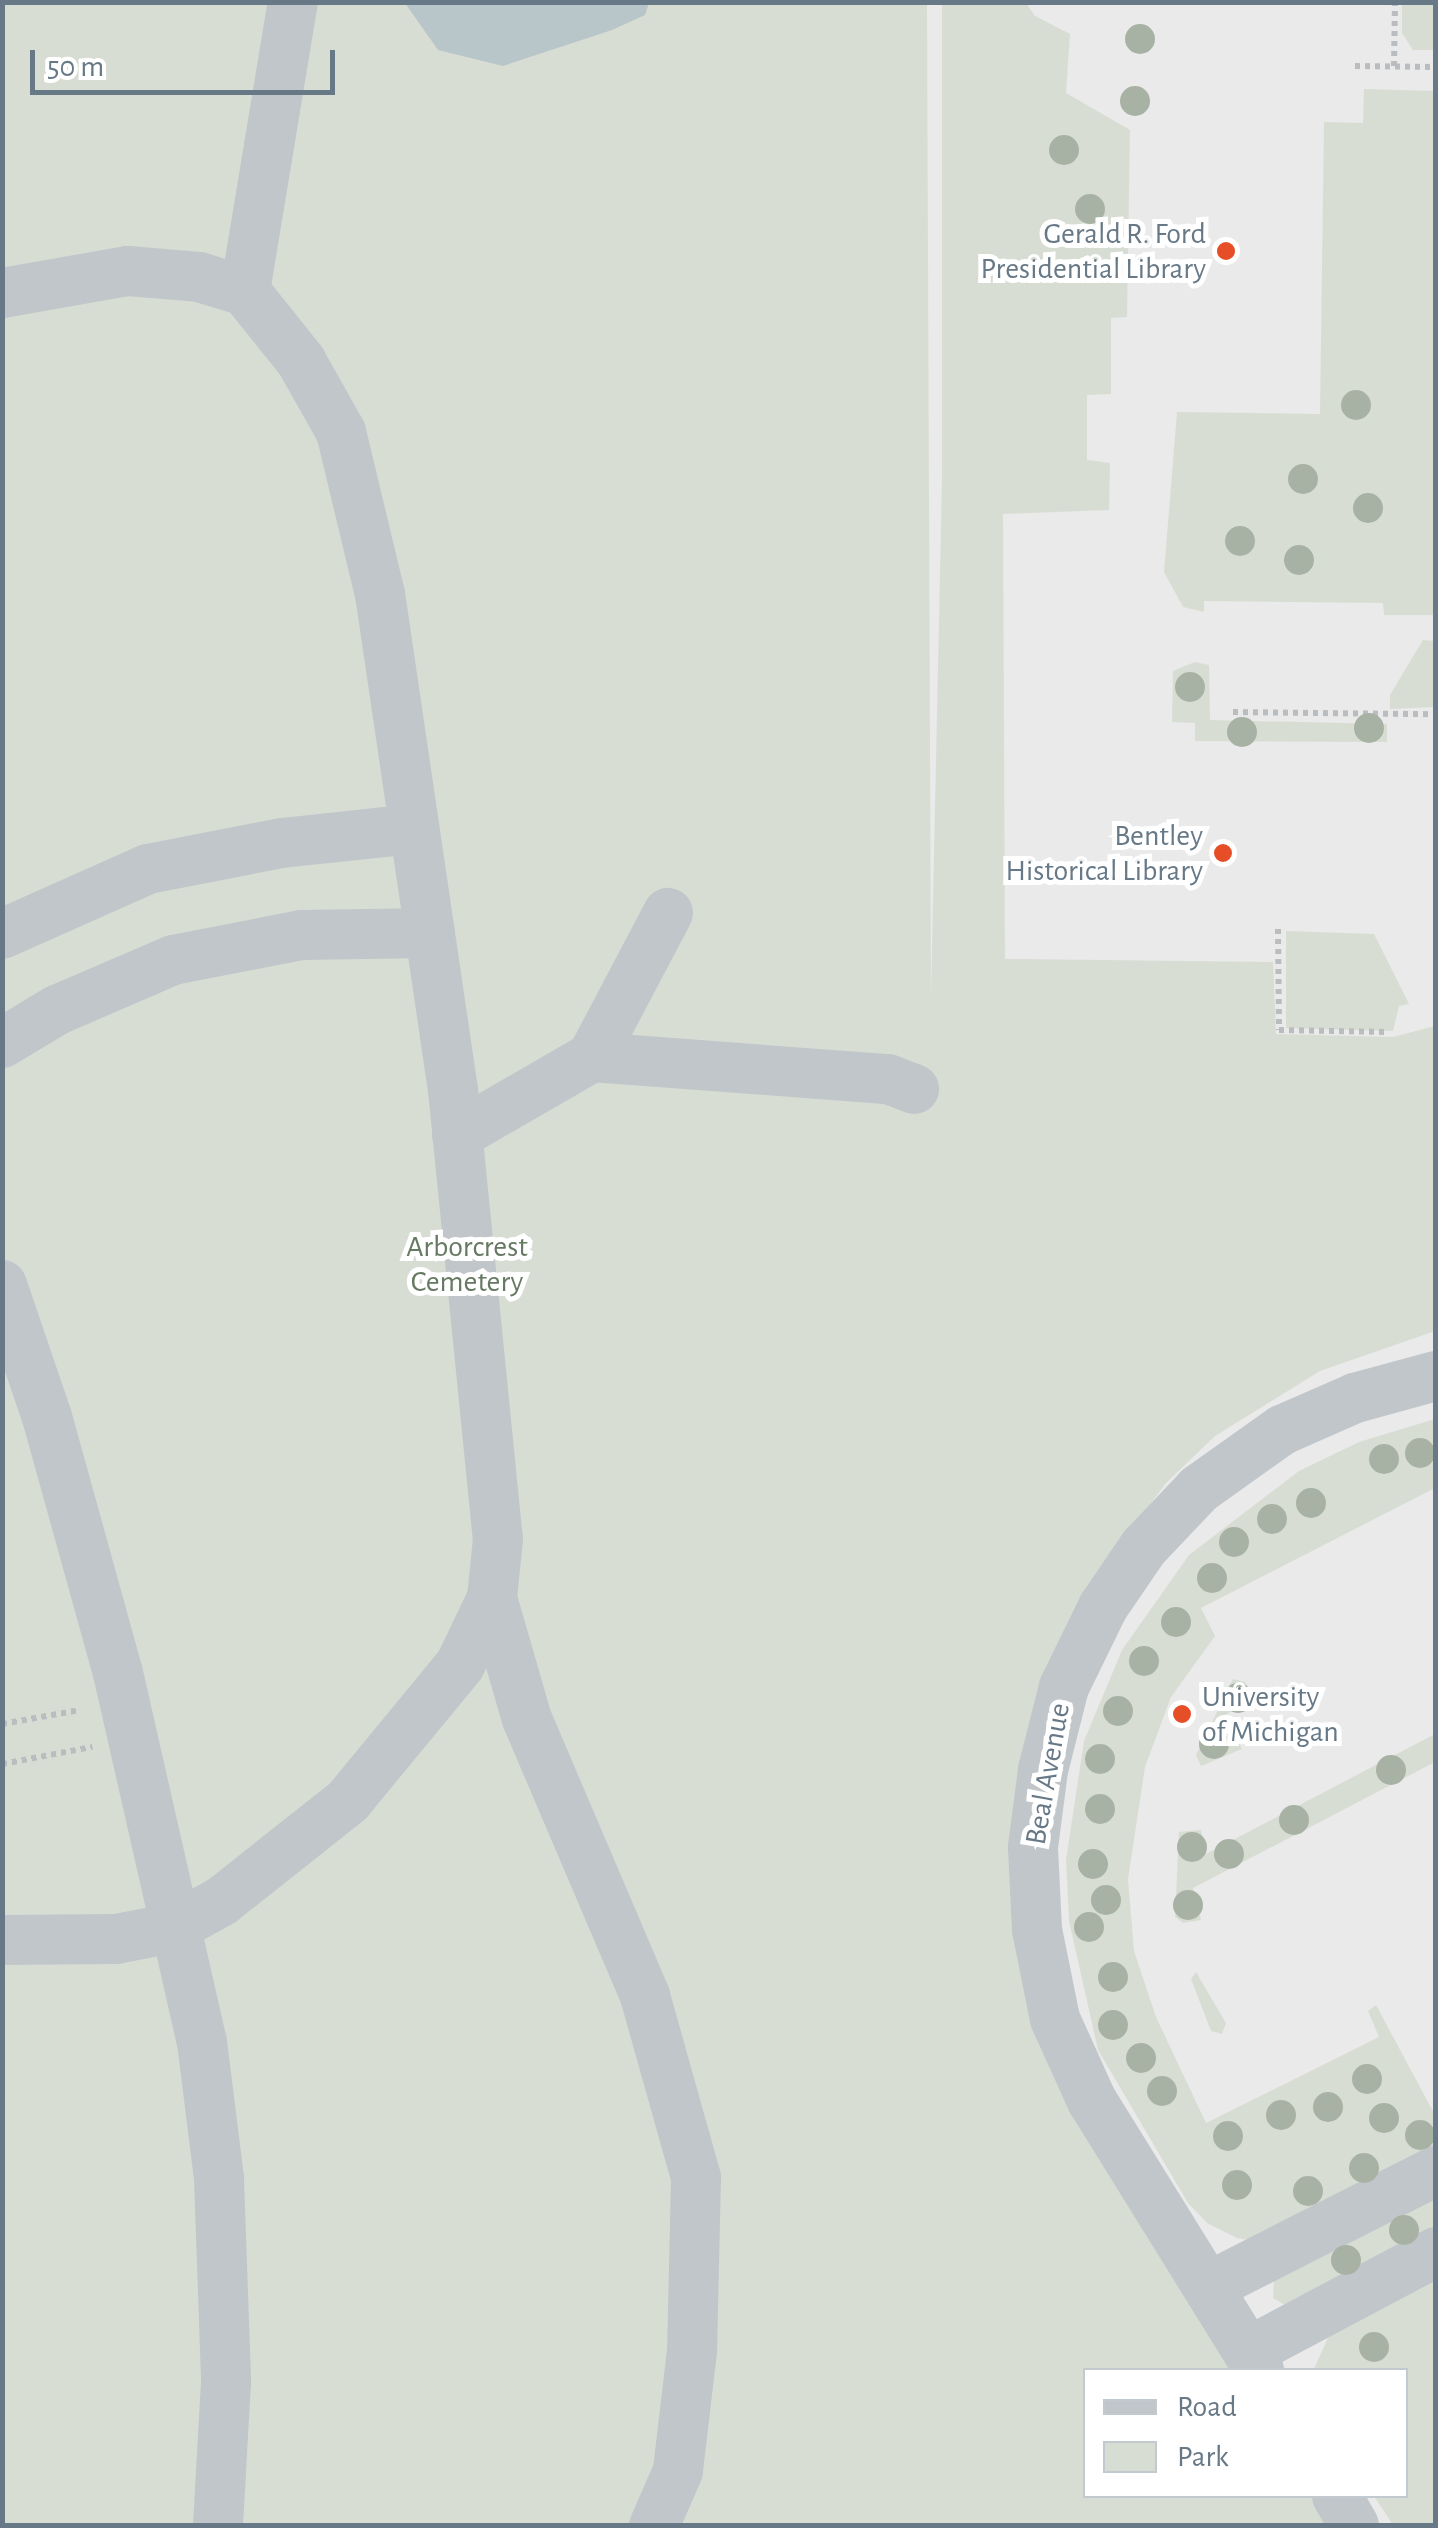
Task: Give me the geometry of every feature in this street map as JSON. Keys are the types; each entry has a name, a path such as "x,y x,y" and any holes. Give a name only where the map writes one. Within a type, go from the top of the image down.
{"street":[{"path":"245,292 293,2"},
{"path":"2,292 128,271 198,277 245,292 302,361 341,432 380,594 430,934 457,1135 498,1539 492,1598 460,1665 348,1801 222,1900 173,1928 116,1939 2,1940"},
{"path":"2,934 148,869 282,843 414,829"},
{"path":"457,1135 592,1057 668,912"},
{"path":"2,1043 57,1010 172,960 302,935 430,934"},
{"path":"592,1057 888,1078 914,1088"},
{"path":"2,1285 47,1417 128,1720 202,2042 219,2178 226,2382 218,2526"},
{"name":"Beal Avenue","path":"1254,2361 1092,2101 1055,2019 1037,1930 1033,1847 1047,1754 1064,1687 1103,1607 1144,1548 1198,1489 1282,1430 1355,1398 1436,1376"},
{"path":"492,1598 527,1719 645,1996 696,2178 692,2352 678,2471 654,2526"},
{"path":"1210,2286 1436,2170"},
{"path":"1254,2361 1436,2252"},
{"path":"1338,2498 1354,2526"}],"path":[{"path":"1394,66 1395,2"},
{"path":"1356,66 1436,66"},
{"path":"1233,712 1436,714"},
{"path":"1278,929 1279,1030 1386,1032"},
{"path":"2,1724 128,1720"},
{"path":"2,1764 128,1720"}],"shaded area":[{"path":"405,3 649,3 645,15 612,30 503,66 438,50"},
{"name":"University of Michigan","path":"927,3 1435,3 1435,2525 925,2526"}],"green space":[{"name":"Arborcrest Cemetery","path":"3,3 927,3 931,996 942,479 942,3 1026,3 1035,16 1070,34 1066,93 1130,130 1127,317 1111,318 1111,394 1087,395 1087,460 1110,463 1109,510 1003,514 1005,959 1273,962 1276,1034 1393,1037 1435,1026 1435,1331 1320,1371 1215,1436 1166,1483 1080,1599 1013,1885 1233,2368 1083,2368 1083,2498 1313,2498 1331,2525 3,2526"},
{"path":"1402,3 1435,3 1435,50 1413,50 1402,33"},
{"path":"1364,89 1435,91 1435,615 1384,615 1383,603 1204,601 1204,612 1183,607 1164,572 1177,412 1320,414 1324,122 1363,123"},
{"path":"1423,640 1435,641 1435,707 1390,709 1390,695"},
{"path":"1195,662 1209,665 1210,720 1387,724 1387,742 1195,741 1195,723 1172,722 1173,671"},
{"path":"1286,931 1374,934 1409,1004 1399,1006 1393,1031 1286,1028"},
{"path":"1435,1419 1435,1488 1201,1608 1215,1636 1171,1697 1145,1767 1128,1879 1134,1951 1156,2017 1206,2123 1379,2037 1368,2011 1376,2005 1435,2115 1435,2149 1249,2240 1237,2238 1207,2223 1188,2203 1098,2050 1069,1921 1066,1860 1084,1741 1122,1650 1189,1555 1299,1471 1359,1442"},
{"path":"1233,1679 1245,1682 1254,1699 1225,1715 1242,1749 1201,1766 1196,1755"},
{"path":"1435,1734 1435,1762 1193,1888 1201,1920 1183,1923 1175,1917 1179,1832 1201,1830 1206,1854"},
{"path":"1196,1972 1226,2023 1222,2034 1211,2031 1191,1979"},
{"path":"1435,2193 1435,2234 1288,2307 1273,2298 1274,2278"},
{"path":"1435,2272 1435,2525 1393,2525 1375,2498 1408,2498 1408,2368 1314,2368 1330,2333"}],"place":[{"name":"Gerald R. Ford Presidential Library","path":"1226,251"},
{"name":"Bentley Historical Library","path":"1223,853"},
{"name":"University of Michigan","path":"1182,1714"}]}
